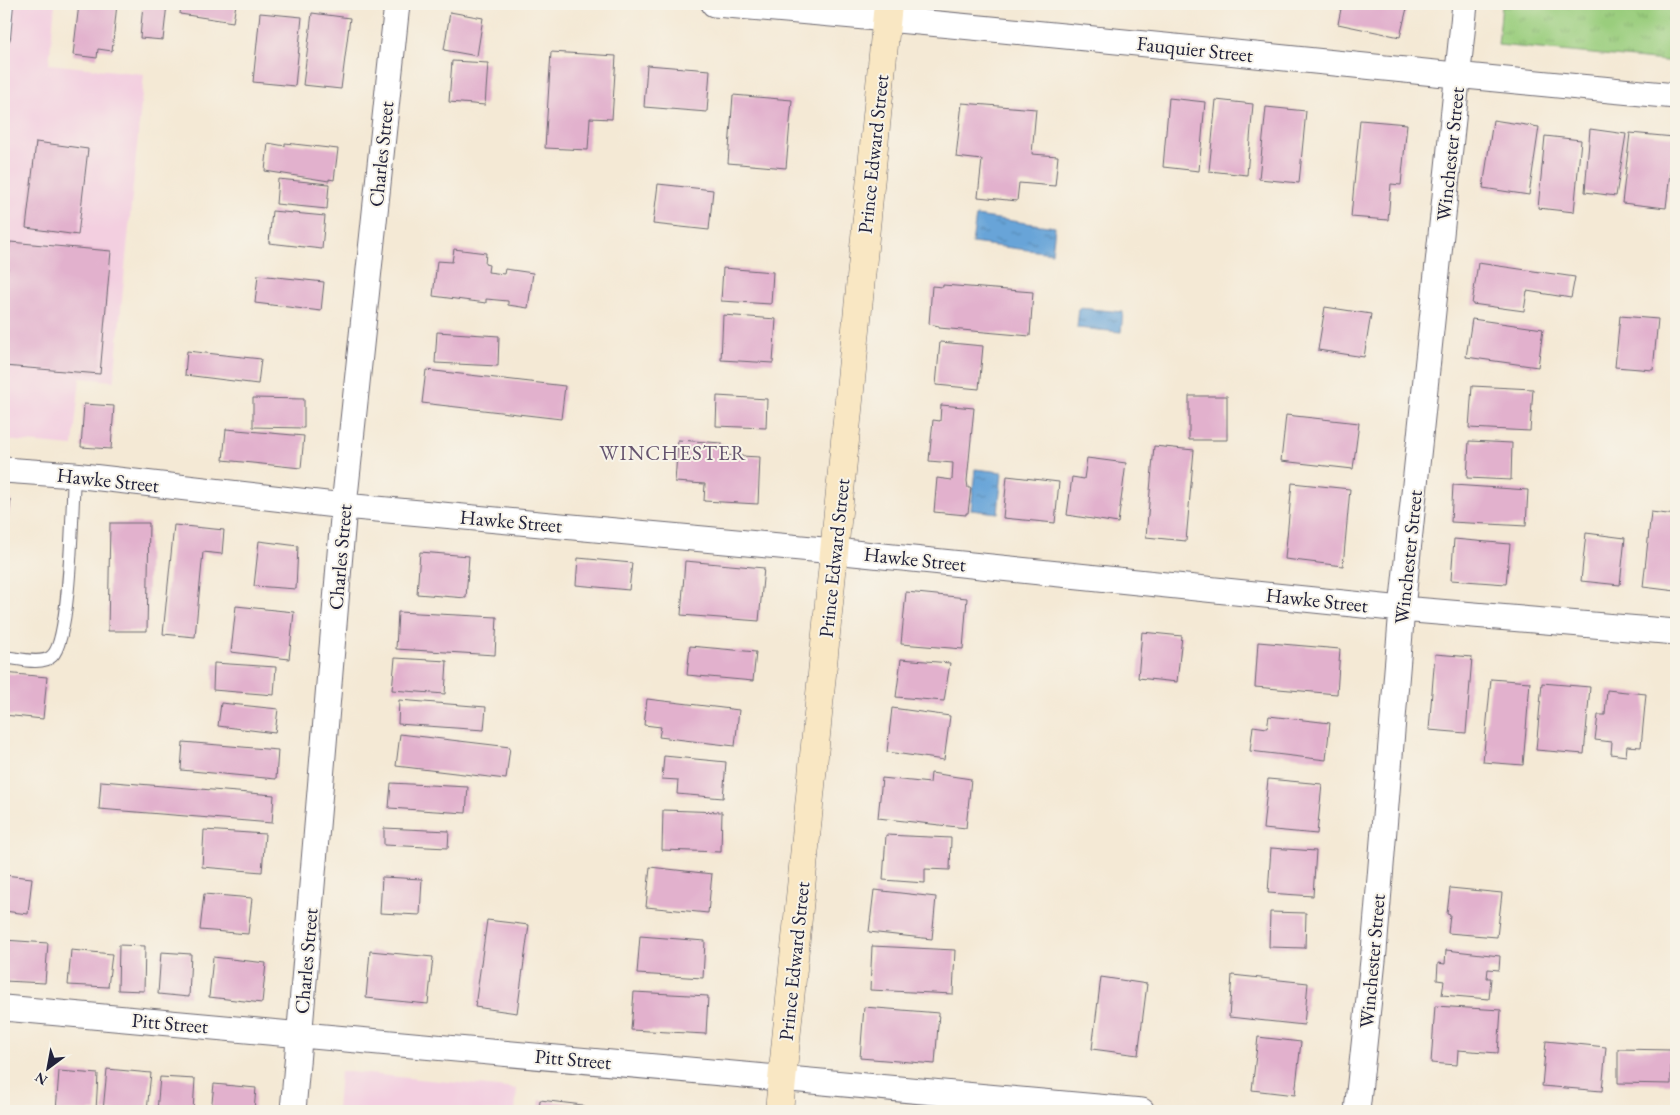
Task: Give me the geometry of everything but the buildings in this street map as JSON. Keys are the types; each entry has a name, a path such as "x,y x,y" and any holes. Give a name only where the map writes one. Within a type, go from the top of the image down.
{"street":[{"name":"Charles Street","path":"293,1111 344,506 397,4"},
{"name":"Fauquier Street","path":"714,4 887,11 1458,76 1676,96"},
{"name":"Winchester Street","path":"1357,1111 1374,951 1402,609 1465,4"},
{"name":"Prince Edward Street","path":"779,1111 887,11"},
{"name":"Hawke Street","path":"4,470 344,506 834,551 1402,609 1676,632"},
{"name":"Pitt Street","path":"4,1008 1142,1111"}],"lane":[{"path":"4,37 7,4"},
{"path":"4,657 45,660 54,654 58,647 66,603 74,476"}],"shaded area":[{"path":"4,4 55,4 49,64 144,74 114,381 80,378 73,446 4,440"},
{"path":"340,1071 517,1089 515,1111 337,1111"}],"green space":[{"path":"1502,4 1676,4 1676,62 1498,45"}],"water":[{"path":"976,216 1055,227 1052,253 972,243"},
{"path":"1079,308 1123,312 1121,332 1077,328"},
{"path":"975,469 1002,472 998,513 971,510"}],"district":[{"name":"WINCHESTER","path":"673,452"}]}
